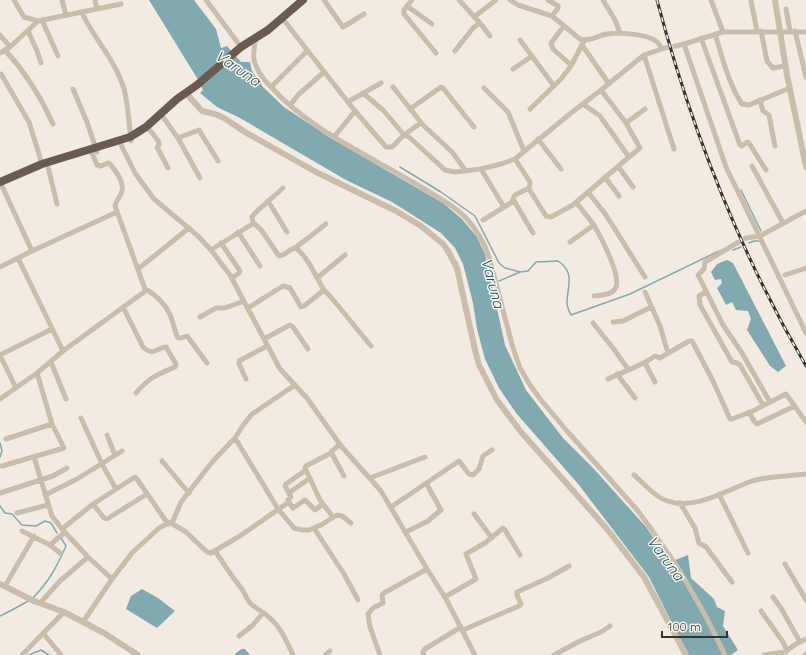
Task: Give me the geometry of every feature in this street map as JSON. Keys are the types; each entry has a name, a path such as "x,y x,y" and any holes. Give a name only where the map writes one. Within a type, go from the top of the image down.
{"highway":[{"path":"94,151 121,145 130,139 241,47 282,18 303,0"},
{"path":"1,185 45,165 130,139 149,129 185,94"}],"street":[{"path":"14,0 24,17 40,21 58,56"},
{"path":"62,0 66,15"},
{"path":"95,0 97,9"},
{"path":"206,0 241,47"},
{"path":"324,0 343,27 364,14"},
{"path":"412,0 404,10 404,14 436,53"},
{"path":"459,0 490,36"},
{"path":"474,17 496,0"},
{"path":"510,0 518,5 552,16 580,39 609,84"},
{"path":"548,0 558,6 552,16"},
{"path":"603,0 615,20 620,33"},
{"path":"711,0 723,32"},
{"path":"751,0 767,62 773,68 786,66"},
{"path":"775,0 790,88 804,151 806,167"},
{"path":"5,50 40,21 121,4"},
{"path":"407,6 432,24"},
{"path":"786,9 806,77"},
{"path":"82,13 86,22 108,55 122,83 130,139"},
{"path":"282,18 355,111 386,147 392,147 404,135 418,125"},
{"path":"455,51 473,28 480,23"},
{"path":"564,26 551,43 553,49 571,65"},
{"path":"28,31 41,63"},
{"path":"676,46 723,32 806,32"},
{"path":"363,93 387,114 404,135 409,137 446,170 455,172 481,169 501,164 515,158 644,55 663,48 648,37 620,33 608,34 583,43 571,65 554,86 530,109"},
{"path":"715,34 728,73 742,104 749,105 790,88"},
{"path":"0,35 5,50 39,95 52,124"},
{"path":"255,38 255,63 271,87 290,105 334,137 456,208 476,229 484,243 489,257 518,361 530,385 541,400 638,511 649,526 680,571 705,615 725,655"},
{"path":"701,38 740,145 742,146 747,142 749,143 766,170"},
{"path":"520,40 554,86"},
{"path":"684,44 726,167 806,333"},
{"path":"271,87 307,51"},
{"path":"644,55 674,149"},
{"path":"513,69 532,56"},
{"path":"290,105 299,94 324,72"},
{"path":"1,74 29,122 45,165 57,204"},
{"path":"348,102 381,83"},
{"path":"393,87 423,125 452,152 466,171"},
{"path":"410,109 441,87 444,88 474,127"},
{"path":"484,88 508,112 524,151"},
{"path":"73,89 87,122 97,165 101,166 108,162 122,183 122,192 116,203 117,212 145,289 156,296 168,310 178,338 188,336 207,363"},
{"path":"515,158 530,182 529,188 548,217 551,217 576,202 640,148 626,123 601,90"},
{"path":"185,94 202,111 216,114 224,118 245,132 316,172 396,211 421,226 442,244 453,258 457,268 474,350 497,400 521,432 607,529 640,571 649,584 686,655"},
{"path":"760,100 764,112 769,115 775,146"},
{"path":"583,104 600,116 629,156"},
{"path":"626,123 645,109"},
{"path":"334,137 355,111"},
{"path":"163,117 178,138 200,178"},
{"path":"149,129 159,142 158,150 168,168"},
{"path":"178,138 200,130 218,161"},
{"path":"538,139 561,169"},
{"path":"121,145 135,173 154,199 190,228 211,250 232,278 280,369 307,398 340,444 381,491 445,597 475,655"},
{"path":"618,166 633,187"},
{"path":"752,166 783,223"},
{"path":"481,169 504,207"},
{"path":"605,177 619,196"},
{"path":"1,185 32,251"},
{"path":"283,188 253,215 253,222 262,231 279,256 282,256 295,248 326,224"},
{"path":"529,188 515,195 513,198 533,233"},
{"path":"588,192 606,215 645,277"},
{"path":"268,201 287,232"},
{"path":"483,220 514,201"},
{"path":"576,202 594,225 611,259 616,274 616,287 611,292 594,296"},
{"path":"746,238 760,236 806,211"},
{"path":"0,267 117,212"},
{"path":"211,250 253,222"},
{"path":"570,242 594,225"},
{"path":"138,269 190,228"},
{"path":"238,232 260,266"},
{"path":"221,243 240,271 232,278"},
{"path":"737,243 732,248 705,262 704,269 698,276 723,325 742,353 770,402"},
{"path":"295,248 304,257 324,290 371,346"},
{"path":"317,278 345,255"},
{"path":"18,258 63,351"},
{"path":"785,275 806,268"},
{"path":"248,308 283,286 290,288 301,307 324,290"},
{"path":"0,400 37,373 63,351 144,292 145,289"},
{"path":"646,292 660,326 668,353"},
{"path":"706,292 699,296 700,305 732,362 740,365 763,406"},
{"path":"200,317 216,308 225,308 244,301"},
{"path":"123,307 143,347 152,352 166,347 176,364 175,367 153,376 145,382 136,393"},
{"path":"613,322 623,320 651,307"},
{"path":"593,323 628,369"},
{"path":"264,339 290,325 308,349"},
{"path":"16,388 0,355 52,329"},
{"path":"608,379 628,369 645,363 655,356 658,358 689,341 694,342 728,416 732,419 763,406 786,394 806,422"},
{"path":"246,379 239,361 267,346"},
{"path":"51,362 66,399"},
{"path":"645,363 655,382"},
{"path":"2,466 64,448 52,424 37,373"},
{"path":"617,374 635,398"},
{"path":"83,622 112,579 132,553 159,528 169,524 181,502 213,461 236,438 252,414 295,385"},
{"path":"749,412 757,424 795,406"},
{"path":"82,418 102,464 116,489"},
{"path":"6,439 52,424"},
{"path":"107,435 116,455"},
{"path":"236,438 278,509 294,528 302,530 314,528 333,517 340,515 351,523"},
{"path":"50,545 63,530 94,504 135,477 169,524 186,532 207,552 211,553 289,502 288,500 291,497 285,486 286,484 306,470 306,466 331,454 331,451 340,444"},
{"path":"391,507 459,461 469,474 473,475 479,469 483,456 492,450"},
{"path":"45,495 77,479 122,451"},
{"path":"331,454 344,476"},
{"path":"34,457 54,520 88,557 112,579"},
{"path":"370,478 425,457"},
{"path":"162,461 189,493"},
{"path":"0,493 53,476 67,468"},
{"path":"306,470 323,504 333,517"},
{"path":"634,475 659,497 667,501 680,503 701,502 762,478 806,474"},
{"path":"289,494 310,478"},
{"path":"406,532 428,521 441,510 426,483"},
{"path":"94,504 104,518 108,519 147,494"},
{"path":"719,494 748,553"},
{"path":"289,502 293,508 305,500 315,510 323,504"},
{"path":"680,503 695,528 699,543 706,547 732,582"},
{"path":"17,513 48,505"},
{"path":"474,514 492,538"},
{"path":"314,528 344,574 358,600"},
{"path":"445,597 476,579 466,554 504,529 520,555"},
{"path":"22,531 50,545 60,553"},
{"path":"34,536 3,585 27,597 64,612 104,633 138,655"},
{"path":"215,551 248,601 257,610 269,616 277,626 288,643 293,655"},
{"path":"37,601 88,557"},
{"path":"785,564 806,600"},
{"path":"422,654 425,649 462,629 519,606 521,604 517,592 548,578 569,566"},
{"path":"380,655 370,627 368,614 373,608 383,603 382,595 384,593 427,569"},
{"path":"773,596 782,608 800,642"},
{"path":"761,611 783,642 787,651"},
{"path":"23,654 64,612"},
{"path":"239,636 253,625 263,613"},
{"path":"554,655 610,626"},
{"path":"43,633 62,655"},
{"path":"764,655 780,654 806,639"},
{"path":"325,655 330,651"}],"water":[{"name":"Varuna","path":"149,0 194,0 216,29 221,48 227,46 241,62 250,62 252,71 263,87 284,107 329,137 443,203 462,219 477,237 485,254 505,345 526,390 563,438 594,469 646,527 670,562 688,555 691,578 714,599 717,607 725,611 723,626 738,650 731,655 688,655 649,577 579,485 516,413 499,388 485,359 463,264 455,248 441,233 392,202 346,180 240,118 217,107 200,93 203,90 197,78"},
{"path":"727,260 733,263 786,366 778,372 770,366 747,330 751,319 748,311 736,310 732,302 726,305 717,288 722,283 721,279 715,280 711,272 717,264"},
{"path":"142,589 158,598 175,611 157,628 126,609 131,596"},
{"path":"241,649 245,649 250,655 234,655"}],"waterway":[{"name":"Varuna","path":"400,167 441,192 475,216 499,263 505,268 520,272"},
{"path":"741,190 761,231"},
{"path":"749,243 760,241"},
{"path":"733,250 741,247"},
{"name":"Varuna","path":"499,281 520,272 528,271 536,262 558,261 564,266 569,275 567,303 571,315 630,294 719,251"},
{"path":"0,443 2,451 0,457"},
{"path":"0,506 5,513 12,514 22,525 36,526 45,521 51,523 57,533"},
{"path":"33,598 39,592 56,567 66,546 61,538"},
{"path":"0,616 30,600"},
{"path":"29,655 41,650 49,655"}],"tunnel":[{"path":"665,48 676,46"},
{"path":"737,243 746,238"}],"railway":[{"path":"657,0 685,95 719,188 759,278 806,366"}]}
